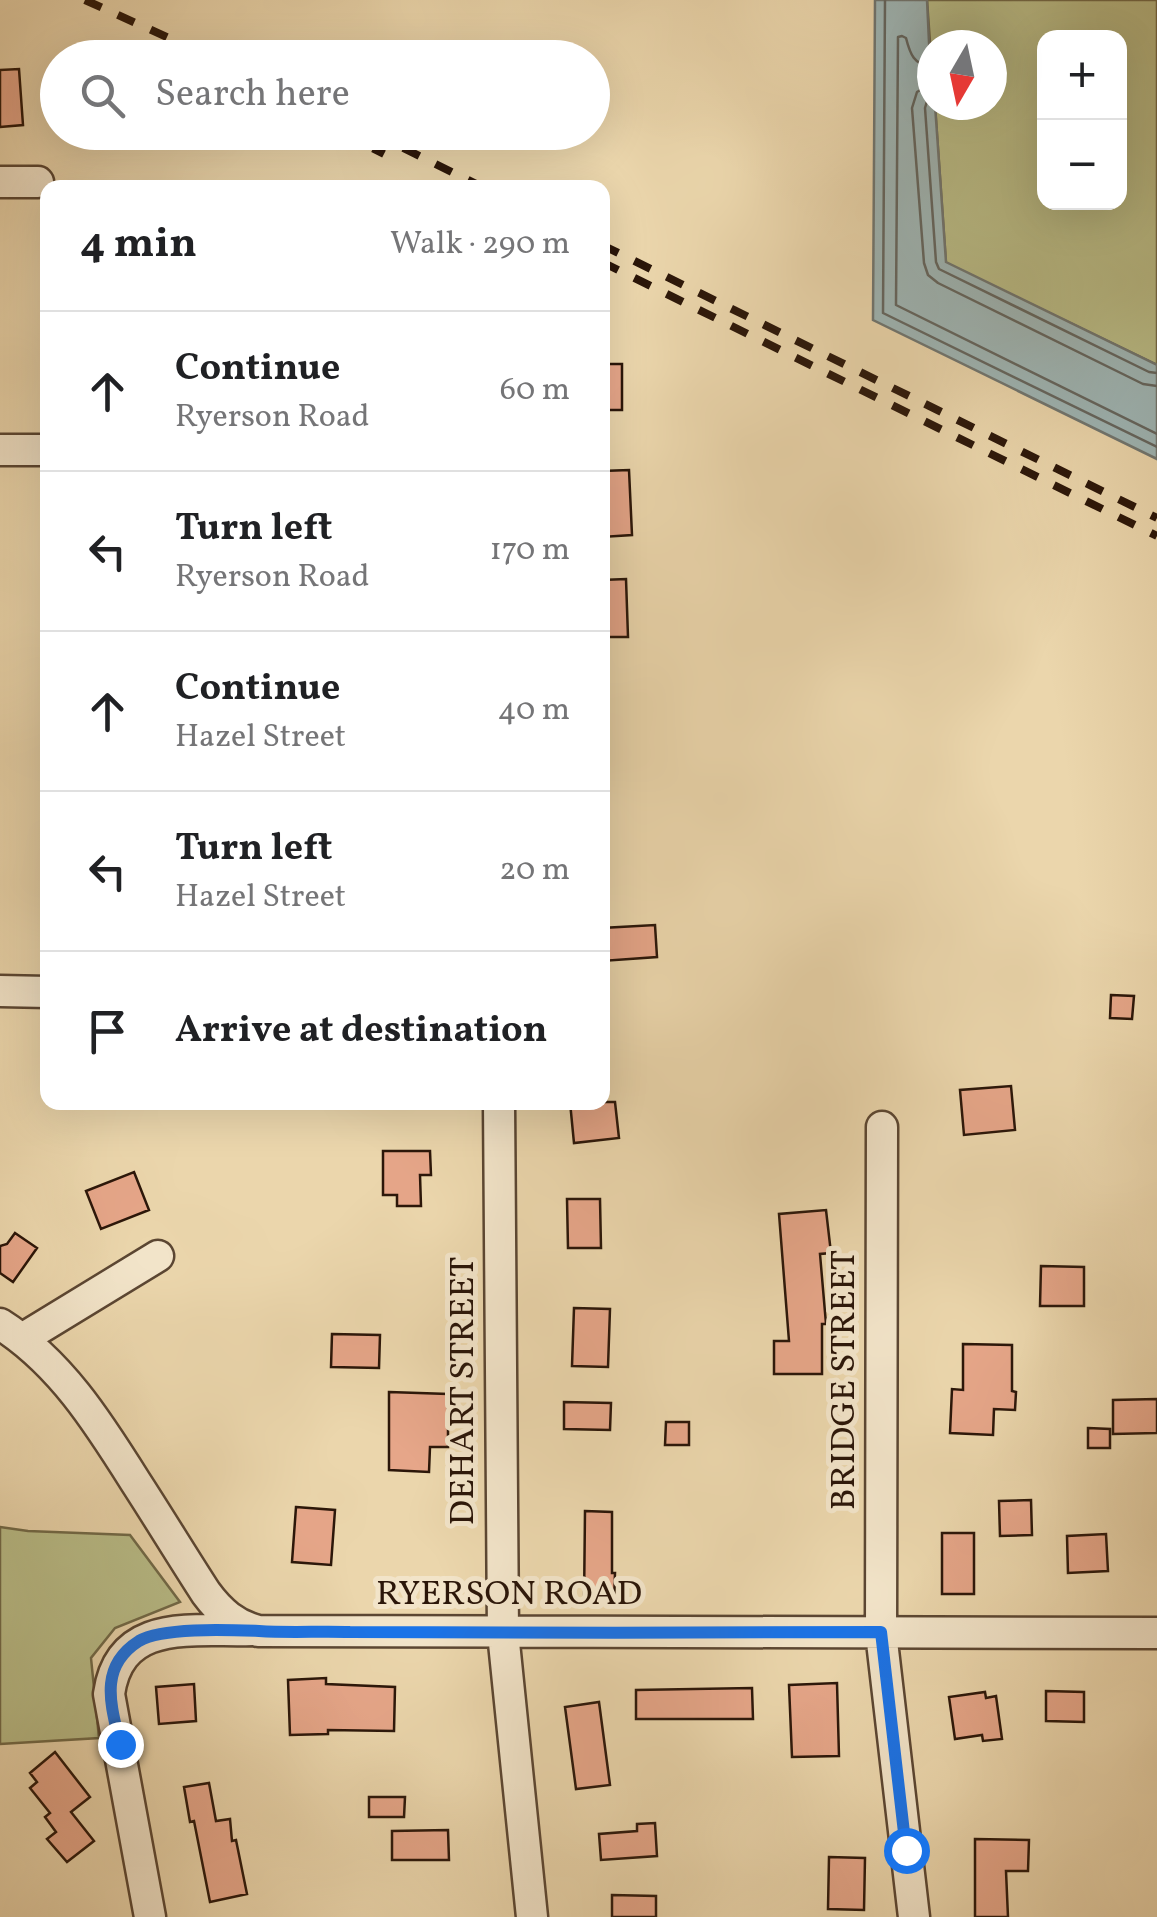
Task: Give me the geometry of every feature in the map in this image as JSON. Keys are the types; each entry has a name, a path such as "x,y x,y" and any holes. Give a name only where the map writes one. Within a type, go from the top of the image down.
{"street":[{"path":"0,182 38,182"},
{"path":"0,450 40,450"},
{"path":"0,991 40,992"},
{"name":"DEHART STREET","path":"500,1110 503,1633 532,1917"},
{"name":"BRIDGE STREET","path":"881,1632 882,1127"},
{"path":"158,1256 11,1331 76,1392 216,1606 242,1627 254,1630"},
{"name":"RYERSON ROAD","path":"150,1917 109,1694 118,1662 128,1650 157,1634 254,1630 1157,1634"},
{"path":"881,1632 914,1917"}],"green space":[{"path":"927,0 1157,0 1157,365 946,263 936,120 1007,120 1007,30 929,30"},
{"path":"0,1527 130,1535 180,1602 115,1628 91,1658 99,1738 0,1744"}],"water":[{"path":"875,0 927,0 928,30 917,30 917,120 936,120 946,262 1157,365 1157,459 873,320"}],"building":[{"path":"19,69 23,125 0,127 0,70"},
{"path":"610,364 622,364 622,410 610,410"},
{"path":"629,470 632,535 610,536 610,471"},
{"path":"626,579 628,637 610,637 610,580"},
{"path":"655,925 657,957 610,960 610,928"},
{"path":"1111,995 1134,996 1132,1019 1110,1018"},
{"path":"1011,1086 1015,1130 964,1135 960,1090"},
{"path":"610,1102 615,1102 619,1138 574,1143 571,1110 610,1110"},
{"path":"383,1151 430,1151 431,1175 420,1175 421,1206 397,1206 397,1195 383,1195"},
{"path":"134,1172 149,1210 101,1229 86,1191"},
{"path":"567,1199 600,1199 601,1248 568,1248"},
{"path":"826,1210 831,1253 820,1254 826,1324 822,1324 822,1374 774,1374 774,1341 789,1341 779,1214"},
{"path":"15,1233 37,1248 13,1282 0,1273 0,1246 7,1244"},
{"path":"1041,1266 1084,1267 1084,1306 1040,1306"},
{"path":"574,1308 610,1309 608,1367 572,1366"},
{"path":"332,1334 380,1335 379,1368 331,1367"},
{"path":"963,1344 1012,1345 1015,1410 994,1409 993,1435 950,1433 952,1389 963,1390"},
{"path":"389,1392 448,1394 448,1447 430,1447 429,1472 389,1470"},
{"path":"1157,1399 1157,1433 1113,1434 1113,1400"},
{"path":"564,1402 611,1403 610,1430 564,1429"},
{"path":"666,1422 689,1422 689,1445 665,1445"},
{"path":"1088,1428 1110,1429 1110,1448 1088,1448"},
{"path":"1031,1500 1032,1535 1000,1536 999,1501"},
{"path":"296,1507 335,1510 331,1565 292,1562"},
{"path":"585,1511 612,1512 614,1603 584,1603"},
{"path":"942,1533 974,1533 974,1594 942,1594"},
{"path":"1106,1534 1108,1571 1068,1573 1067,1536"},
{"path":"326,1678 326,1684 395,1687 394,1731 328,1730 328,1734 290,1735 288,1680"},
{"path":"837,1683 839,1756 792,1757 789,1685"},
{"path":"194,1684 196,1721 159,1724 156,1687"},
{"path":"752,1688 753,1719 636,1719 636,1690"},
{"path":"1046,1691 1084,1692 1084,1722 1046,1721"},
{"path":"985,1692 986,1698 996,1696 1002,1739 983,1741 982,1735 955,1739 949,1697"},
{"path":"599,1702 610,1785 576,1789 565,1707"},
{"path":"55,1752 90,1797 71,1812 94,1841 67,1862 47,1839 56,1832 45,1817 50,1813 30,1788 37,1782 30,1773"},
{"path":"209,1783 216,1821 230,1819 247,1894 210,1902 184,1787"},
{"path":"369,1797 405,1797 404,1817 369,1817"},
{"path":"655,1823 657,1856 601,1860 599,1834 637,1831 637,1824"},
{"path":"448,1830 449,1860 392,1860 392,1831"},
{"path":"975,1839 1029,1840 1028,1871 1006,1871 1008,1917 975,1917"},
{"path":"829,1857 865,1858 864,1910 828,1909"},
{"path":"612,1895 656,1896 656,1917 612,1917"}],"railway":[{"path":"85,0 173,40"},
{"path":"376,150 384,154"},
{"path":"407,150 468,180"},
{"path":"610,249 1157,518"},
{"path":"610,266 1157,536"}],"route":[{"path":"120,1744 109,1694 112,1678 128,1650 157,1634 254,1630 881,1632 906,1850"}]}
